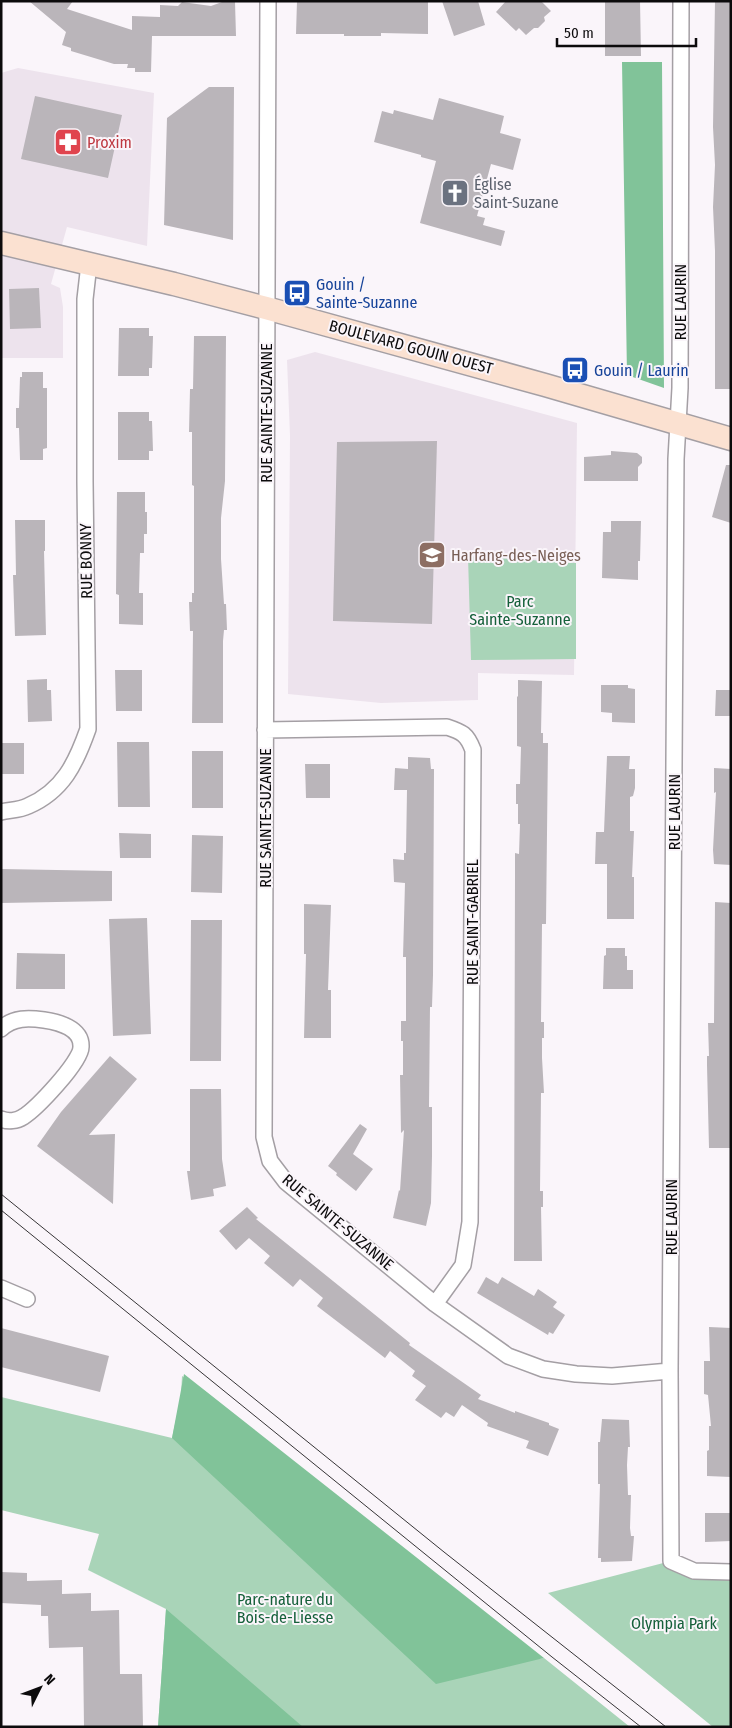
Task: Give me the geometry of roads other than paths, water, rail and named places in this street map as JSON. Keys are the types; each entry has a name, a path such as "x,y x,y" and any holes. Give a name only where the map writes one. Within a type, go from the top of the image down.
{"main road":[{"name":"BOULEVARD GOUIN OUEST","path":"1,243 266,308 519,377 731,439"}],"street":[{"name":"RUE SAINTE-SUZANNE","path":"268,1 264,1137 270,1161 286,1182 435,1304 508,1356 543,1369 576,1374 612,1376 670,1371"},
{"name":"RUE LAURIN","path":"681,1 680,388 676,459 670,1371 671,1561 694,1571 731,1572"},
{"name":"RUE BONNY","path":"1,812 27,807 56,789 78,757 88,729 84,482 85,299 89,264"},
{"name":"RUE SAINT-GABRIEL","path":"265,730 447,727 462,732 473,750 470,1222 463,1264 435,1304"},
{"path":"1,1029 6,1024 15,1020 31,1018 58,1022 70,1028 78,1036 81,1047 78,1056 67,1072 45,1097 22,1118 8,1121 1,1119"},
{"path":"1,1288 27,1298"}],"tram line":[{"path":"1,1194 444,1552 666,1727"},
{"path":"1,1210 641,1727"}],"place":[{"name":"Proxim","path":"68,142"},
{"name":"Église Saint-Suzane","path":"455,193"},
{"name":"Gouin / Sainte-Suzanne","path":"297,293"},
{"name":"Gouin / Laurin","path":"575,370"},
{"name":"Harfang-des-Neiges","path":"432,555"}],"park label":[{"name":"Parc Sainte-Suzanne","path":"520,610"},
{"name":"Parc-nature du Bois-de-Liesse","path":"285,1608"},
{"name":"Olympia Park","path":"674,1623"}]}
